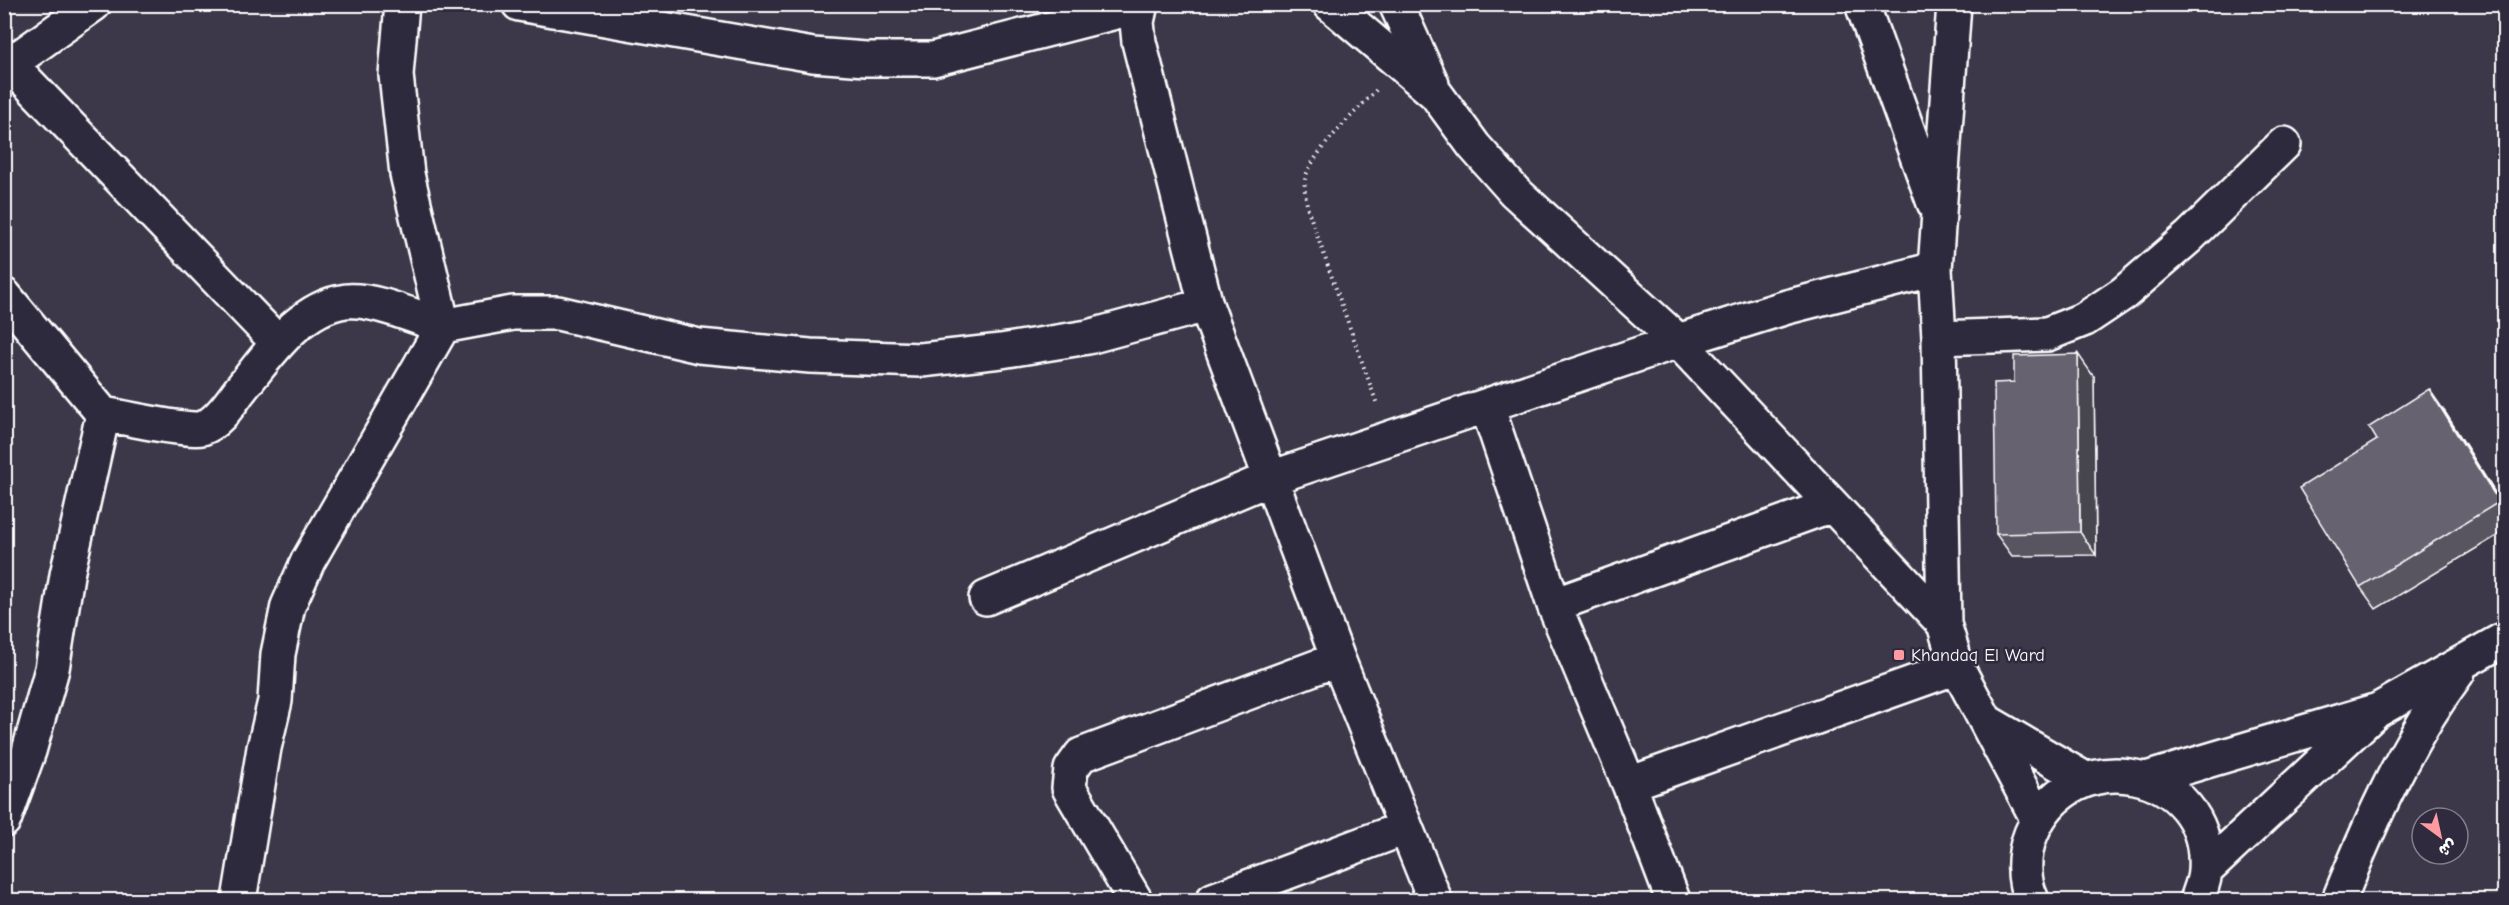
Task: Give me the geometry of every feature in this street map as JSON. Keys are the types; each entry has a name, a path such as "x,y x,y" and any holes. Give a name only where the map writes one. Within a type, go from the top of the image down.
{"street":[{"path":"94,4 10,54 278,343"},
{"path":"239,900 274,701 279,654 288,606 308,561 443,326 408,174 396,75 402,4"},
{"path":"519,4 813,55 866,59 933,59 1140,5 1137,22 1139,42 1206,305 1338,659 1435,900"},
{"path":"1330,4 1436,94"},
{"path":"1396,4 1436,94 1474,147 1514,191 1678,341 1944,624"},
{"path":"1862,4 1937,211"},
{"path":"1954,4 1937,211 1935,269 1939,338 1944,624 1957,667 1989,723 2037,818"},
{"path":"1939,338 2047,334 2085,319 2124,293 2190,237 2284,144"},
{"path":"986,598 1271,477 1678,341 1787,307 1935,269"},
{"path":"4,295 103,414 167,424 187,431 204,428 221,415 278,343 322,309 347,301 373,304 443,326 513,314 558,313 699,346 810,356 921,360 1001,351 1088,337 1206,305"},
{"path":"1487,406 1554,604 1629,784 1673,900"},
{"path":"4,820 29,751 52,669 67,575 103,414"},
{"path":"1554,604 1832,505"},
{"path":"2146,779 2378,710 2505,639"},
{"path":"1135,900 1069,788 1071,769 1081,755 1338,659"},
{"path":"2338,900 2365,835 2403,759 2434,704 2466,661"},
{"path":"1629,784 1957,667"},
{"path":"2201,885 2378,710"},
{"path":"1989,723 2085,779"},
{"path":"2032,900 2024,871 2027,844 2037,818 2057,794 2085,779 2105,774 2126,774 2146,779 2172,793 2191,814 2203,841 2201,885"},
{"path":"1213,900 1406,828"}],"path":[{"path":"1389,438 1308,210 1304,188 1307,173 1320,152 1401,62"}],"building":[{"path":"2078,354 2080,532 1996,534 1994,383 2014,382 2014,356"},
{"path":"2429,389 2499,502 2360,587 2299,488 2377,440 2369,427"}],"place":[{"name":"Khandaq El Ward","path":"1899,655"}]}
